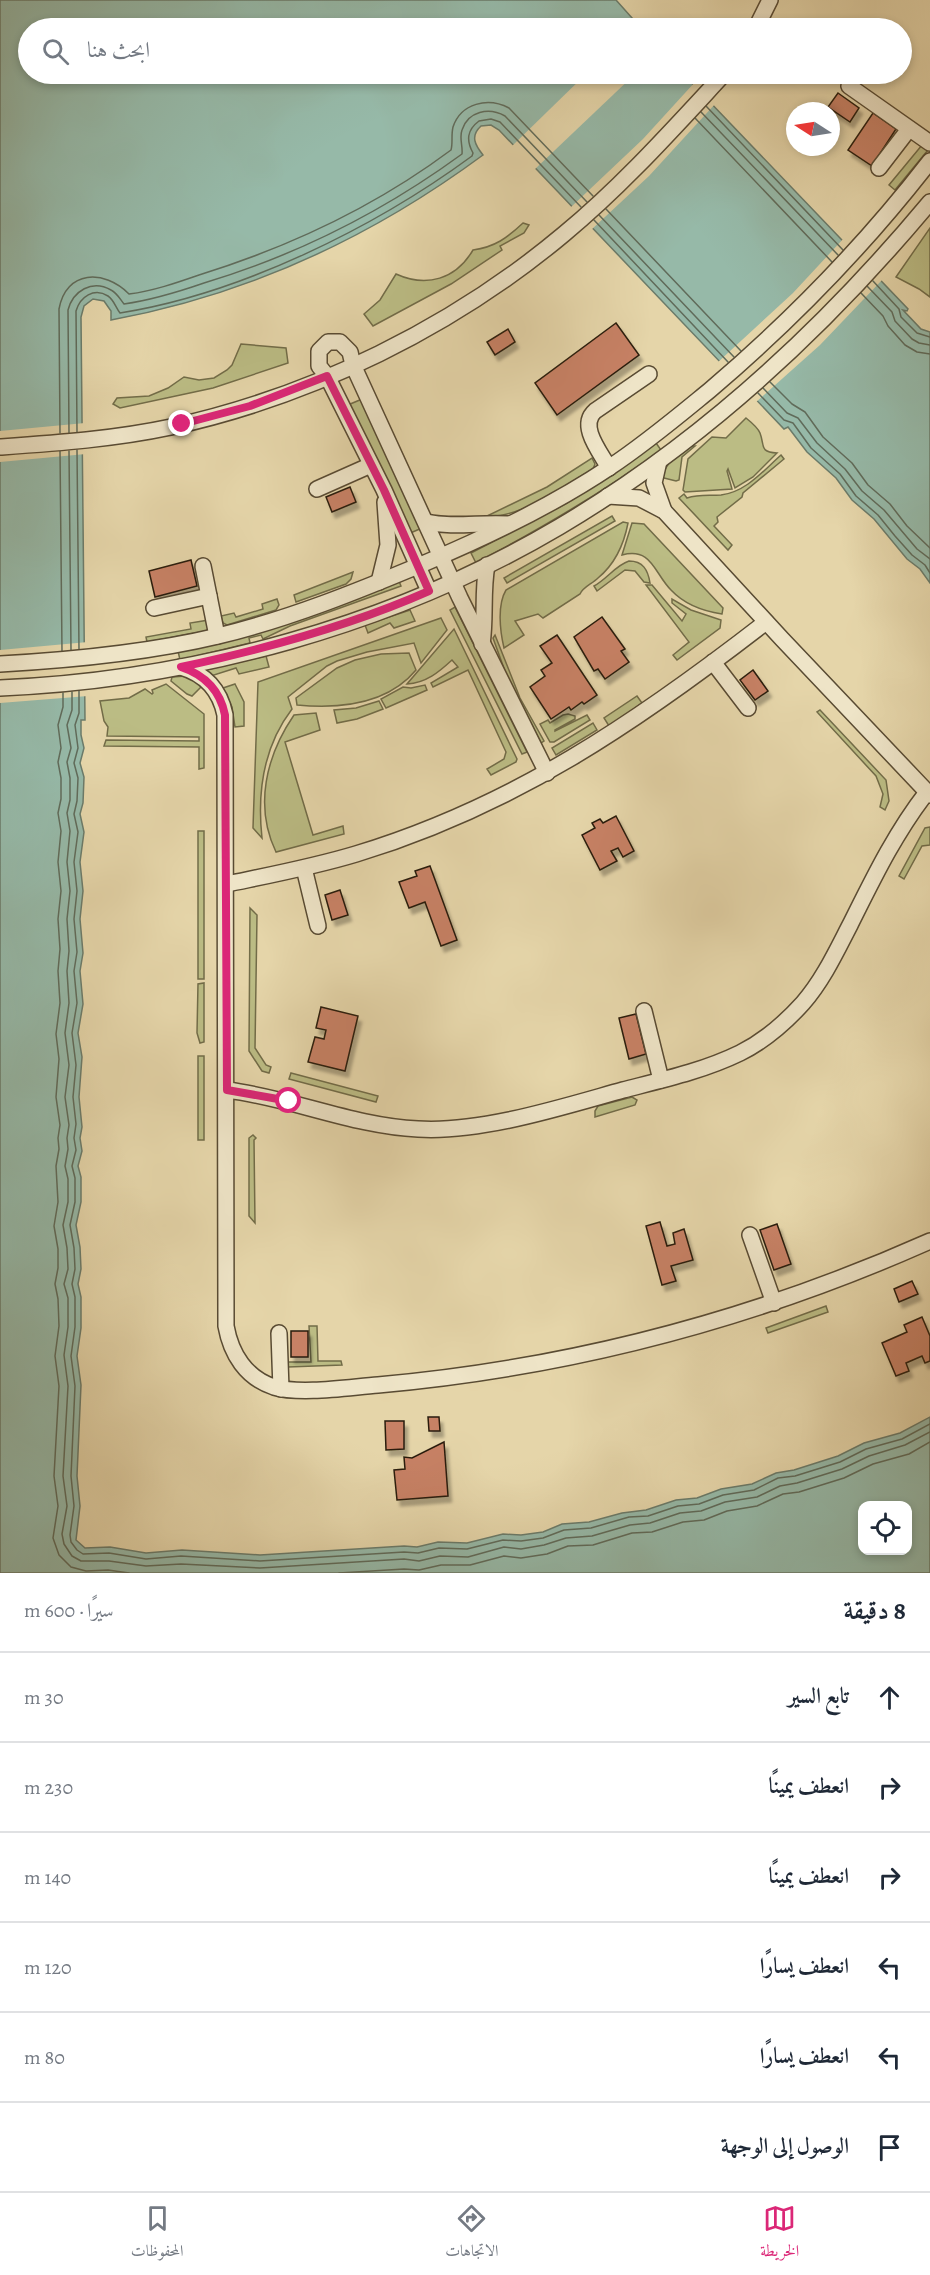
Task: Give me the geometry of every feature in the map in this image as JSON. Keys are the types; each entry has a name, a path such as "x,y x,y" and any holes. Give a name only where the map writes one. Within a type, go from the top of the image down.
{"street":[{"path":"761,18 770,0"},
{"path":"0,447 101,437 170,427 223,414 276,397 353,365 406,339 457,310 506,278 562,236 644,160 715,84"},
{"path":"849,86 930,143"},
{"path":"879,168 909,129"},
{"path":"0,664 102,655 217,636 292,614 418,566 511,524 561,498 609,468 676,419 781,327 827,281 930,161"},
{"path":"0,688 103,680 181,667 286,642 348,622 429,591 487,565 559,527 608,496 659,461 724,410 808,333 930,202"},
{"path":"429,591 384,490 327,376 319,366 318,356 321,347 328,342 336,341 344,344 350,352 353,365 452,580 547,773"},
{"path":"609,468 589,429 589,418 595,411 649,374"},
{"path":"659,461 654,483 664,511"},
{"path":"317,489 371,465"},
{"path":"379,582 388,546 384,490"},
{"path":"227,1090 274,1098 382,1125 437,1130 492,1122 712,1065 741,1052 769,1035 804,1002 823,976 898,832 929,793 664,511 639,498 608,496"},
{"path":"426,522 459,526 487,523 511,524"},
{"path":"482,644 483,591 487,565"},
{"path":"203,566 217,636"},
{"path":"154,608 209,596"},
{"path":"227,884 304,868 358,853 422,831 494,800 547,773 641,716 766,622"},
{"path":"713,662 748,708"},
{"path":"181,667 201,676 213,686 221,700 225,715 226,1317 228,1336 234,1353 245,1368 265,1383 281,1389 303,1390 394,1383 531,1364 666,1335 774,1303 930,1241"},
{"path":"304,868 318,926"},
{"path":"644,1011 661,1080"},
{"path":"750,1235 774,1303"},
{"path":"279,1333 281,1389"}],"green space":[{"path":"922,145 928,150 895,190 889,185"},
{"path":"523,223 529,225 524,233 500,246 502,250 451,284 373,326 364,314 380,300 396,274 419,280 440,278 458,268 473,250 488,247 500,241"},
{"path":"930,228 930,297 896,277"},
{"path":"241,344 286,348 288,363 213,388 120,408 113,404 117,398 149,396 168,388 184,377 199,380 214,378 232,365"},
{"path":"362,399 422,528 408,534 348,405"},
{"path":"746,418 759,431 765,450 777,453 753,477 735,488 728,469 732,489 685,492 683,490 688,459 712,437 726,438"},
{"path":"656,443 661,450 616,481 547,524 476,563 471,553 567,503"},
{"path":"691,446 695,446 682,457 679,480 660,477 669,463"},
{"path":"781,455 784,459 717,517 718,522 714,526 732,545 728,550 679,498 684,494 687,498 721,495 738,490 754,480"},
{"path":"592,458 595,464 593,469 542,500 514,512 487,516 547,487"},
{"path":"612,516 615,521 507,583 504,578"},
{"path":"623,522 628,523 621,546 614,560 604,572 580,594 543,618 538,614 515,621 524,635 504,648 500,610 506,590"},
{"path":"632,523 644,524 723,608 722,614 701,609 682,600 665,583 646,558 632,554 622,555"},
{"path":"629,561 634,561 644,567 650,583 644,582 635,571 625,570 597,591 594,586"},
{"path":"353,572 346,584 296,602 294,595"},
{"path":"399,581 401,586 290,626 263,639 261,635 249,638 250,643 180,660 178,651"},
{"path":"646,585 652,585 682,621 686,614 672,603 672,599 691,610 721,620 720,628 677,660 673,655 689,642"},
{"path":"277,599 279,605 276,610 227,625 223,623 221,616 234,613 236,617 263,609 262,604"},
{"path":"455,607 527,752 522,754 450,610"},
{"path":"410,610 415,621 394,628 390,623 368,633 365,625"},
{"path":"441,618 447,630 421,663 414,643 367,652 327,666 288,697 292,709 274,739 264,771 260,804 262,838 253,828 258,682"},
{"path":"209,620 206,631 147,642 146,637 191,629 190,623"},
{"path":"454,629 517,759 516,762 491,775 487,769 504,759 506,752 468,670 433,687 431,683 458,667 452,660 426,679 407,684"},
{"path":"495,635 520,698 544,741 541,743 506,674 493,638"},
{"path":"409,653 416,670 404,682 377,698 346,705 297,705 296,698 337,668 355,660 381,654"},
{"path":"266,656 269,667 239,674 236,668 211,676 206,670"},
{"path":"186,676 203,685 192,696 171,681 172,677"},
{"path":"166,684 204,714 204,768 199,769 199,747 104,746 106,740 199,741 199,737 107,736 108,727 104,721 100,701 129,698 145,689 152,694 152,690"},
{"path":"235,684 244,702 244,726 235,727 232,707 223,688"},
{"path":"425,685 427,690 386,708 381,699 403,687"},
{"path":"637,696 642,703 609,726 604,718"},
{"path":"379,701 383,709 357,719 337,723 334,710 356,708"},
{"path":"820,710 886,780 889,801 885,810 880,807 883,794 876,776 817,712"},
{"path":"316,713 320,730 285,742 313,835 343,826 344,834 276,852 269,835 266,817 266,782 270,764 276,747 294,715"},
{"path":"568,714 575,716 575,719 555,731 587,715 590,720 554,742 550,742 540,724 548,720 550,723"},
{"path":"593,723 597,730 556,755 552,748"},
{"path":"930,827 930,845 922,846 904,879 899,876 925,828"},
{"path":"198,831 204,831 204,979 198,979"},
{"path":"250,908 257,915 255,1048 266,1065 271,1067 269,1073 262,1071 249,1051"},
{"path":"204,983 204,1042 200,1043 197,1033 198,984"},
{"path":"198,1056 204,1056 204,1140 198,1140"},
{"path":"291,1073 378,1096 376,1102 289,1079"},
{"path":"632,1097 637,1100 635,1105 595,1117 598,1106"},
{"path":"253,1135 256,1138 254,1140 255,1223 249,1216 249,1138"},
{"path":"826,1306 828,1312 768,1333 766,1328"},
{"path":"309,1326 317,1326 318,1361 341,1361 342,1365 288,1367 287,1362 311,1362"}],"water":[{"path":"0,0 616,0 632,18 18,18 18,84 693,84 908,309 903,310 921,329 930,332 930,583 874,519 852,500 836,478 807,452 788,427 784,429 499,130 491,125 481,126 476,133 476,144 483,155 441,185 397,212 306,259 211,295 111,320 111,311 104,301 93,299 84,306 81,317 85,720 81,720 84,748 80,763 84,777 83,803 80,814 84,832 80,862 83,891 80,919 83,953 80,971 83,1004 78,1033 82,1057 79,1097 82,1151 78,1166 81,1177 81,1202 76,1225 81,1269 78,1284 81,1297 81,1328 77,1356 81,1385 77,1476 80,1506 76,1540 85,1548 110,1547 146,1553 182,1550 260,1555 417,1547 438,1542 467,1543 503,1534 521,1535 543,1532 562,1524 589,1522 622,1513 646,1510 676,1500 697,1498 721,1489 752,1484 776,1473 794,1470 838,1456 864,1443 900,1433 930,1417 930,1573 0,1573"}],"pier":[{"path":"576,84 624,84 534,170 511,147"},
{"path":"693,84 697,84 716,103 649,176 591,230 570,208 643,139"},
{"path":"844,238 883,279 820,345 755,403 717,363 793,293"},
{"path":"85,423 86,454 0,462 0,431"},
{"path":"88,642 88,696 0,703 0,650"}],"building":[{"path":"838,93 859,108 850,122 840,115 840,102 832,102"},
{"path":"873,113 896,129 872,166 848,150"},
{"path":"616,323 639,355 557,415 535,383"},
{"path":"508,329 515,342 495,355 487,342"},
{"path":"350,487 356,502 332,512 326,497"},
{"path":"191,560 197,586 155,597 149,571"},
{"path":"602,617 625,649 621,651 629,662 605,679 598,669 594,671 574,637"},
{"path":"557,635 597,695 571,710 569,707 551,719 530,687 545,676 541,670 552,663 540,646"},
{"path":"753,670 768,691 755,700 740,680"},
{"path":"616,816 634,851 623,857 618,848 611,851 617,861 600,870 582,835 595,828 592,823 600,819 603,823"},
{"path":"430,866 457,940 441,946 425,902 409,908 399,882 417,876 415,871"},
{"path":"340,890 348,915 332,920 325,895"},
{"path":"321,1007 358,1016 345,1071 308,1062 315,1037 324,1039 326,1030 316,1028"},
{"path":"636,1014 646,1054 629,1059 619,1018"},
{"path":"660,1222 667,1246 675,1244 673,1233 684,1229 693,1260 671,1266 676,1281 662,1285 646,1226"},
{"path":"777,1224 791,1264 774,1270 760,1230"},
{"path":"912,1281 918,1294 899,1302 894,1289"},
{"path":"922,1317 930,1336 930,1361 925,1363 922,1356 906,1363 909,1371 896,1376 882,1343 907,1332 904,1325"},
{"path":"291,1331 308,1331 308,1357 291,1357"},
{"path":"428,1417 439,1417 440,1431 429,1431"},
{"path":"385,1421 404,1421 404,1449 386,1450"},
{"path":"444,1442 448,1496 397,1500 394,1470 405,1469 404,1457 412,1458"}],"route":[{"path":"182,424 250,406 327,376 384,490 429,591 348,622 286,642 181,667 201,676 213,686 224,707 225,715 227,1090 289,1101"}]}
